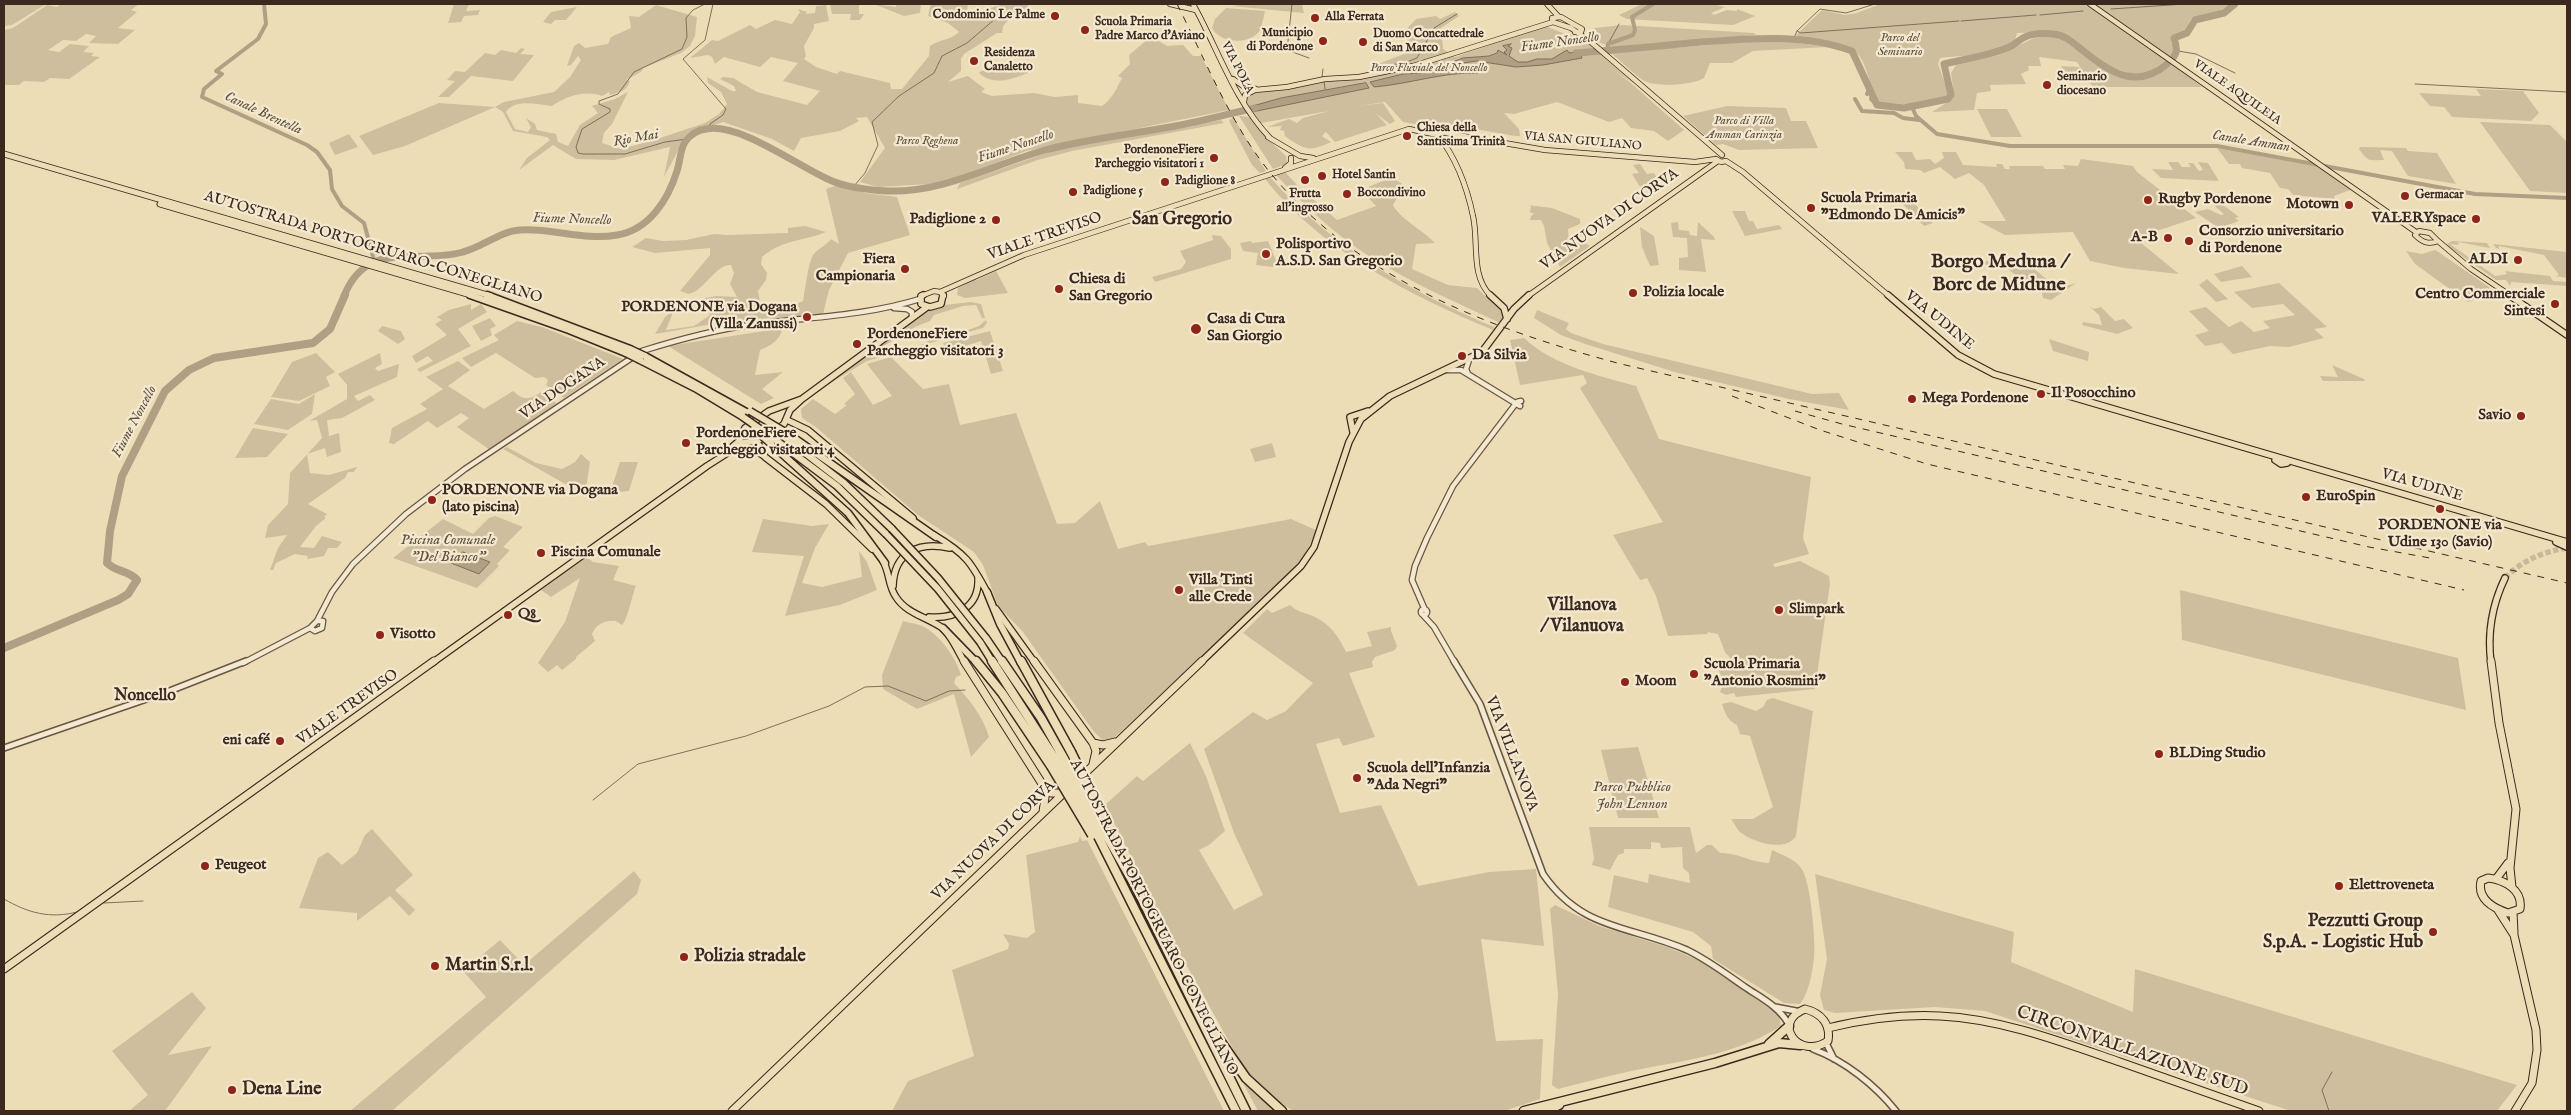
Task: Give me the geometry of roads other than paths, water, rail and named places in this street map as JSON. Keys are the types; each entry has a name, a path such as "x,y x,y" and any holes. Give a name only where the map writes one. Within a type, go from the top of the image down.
{"highway":[{"name":"AUTOSTRADA PORTOGRUARO-CONEGLIANO","path":"4,154 510,305 628,351 730,402 745,415 779,438 889,531 983,640 1098,828 1127,871 1246,1111"},
{"name":"AUTOSTRADA PORTOGRUARO-CONEGLIANO","path":"4,159 198,213"},
{"name":"AUTOSTRADA PORTOGRUARO-CONEGLIANO","path":"642,358 745,415"},
{"path":"745,415 936,537"},
{"path":"779,438 868,534 885,563"},
{"path":"987,592 1000,624 1071,752 1098,828"},
{"path":"944,628 957,640 984,672 1057,762 1098,828"},
{"name":"AUTOSTRADA PORTOGRUARO-CONEGLIANO","path":"1098,828 1110,864 1236,1111"},
{"path":"1188,993 1238,1071 1249,1084 1282,1111"},
{"path":"1767,1046 1788,1024"},
{"path":"1524,1111 1739,1056 1767,1046 1790,1042 1800,1045"},
{"path":"1541,1111 1573,1098"},
{"path":"1548,1111 1573,1098"}],"main road":[{"path":"1170,4 1196,10"},
{"name":"VIA POLA","path":"1193,4 1254,121 1292,162"},
{"path":"1547,4 1562,22"},
{"name":"VIALE AQUILEIA","path":"2090,4 2398,217 2416,232 2416,237 2471,268"},
{"path":"1554,22 1552,18 1558,16"},
{"path":"1244,103 1247,93 1259,89 1294,86 1321,79 1359,77 1413,66 1554,22 1562,22 1572,27 1580,27 1581,31 1592,43 1710,147 1718,158"},
{"path":"1572,27 1575,32 1592,43"},
{"path":"1575,32 1581,31"},
{"path":"1230,76 1240,85 1259,89"},
{"name":"VIA SAN GIULIANO","path":"1303,159 1316,158 1404,128 1443,136 1559,152 1695,162 1718,158"},
{"path":"1443,136 1474,218 1480,281 1484,291 1499,303 1509,316"},
{"name":"VIA POLA","path":"1268,137 1303,159"},
{"name":"VIA UDINE","path":"1718,158 1743,172 1958,355 1976,366 2008,378 2263,453 2276,458 2281,464 2287,461 2301,464 2536,533 2567,545"},
{"name":"VIA NUOVA DI CORVA","path":"732,1111 1301,566 1314,547 1358,419 1390,396 1468,360 1488,347 1509,316 1536,289 1718,158"},
{"path":"1292,162 1303,159"},
{"path":"1292,162 1303,159"},
{"name":"VIALE TREVISO","path":"920,299 926,292 940,292 1024,255 1283,170 1292,162"},
{"name":"VIALE AQUILEIA","path":"2398,217 2436,237 2438,241 2471,268 2567,335"},
{"path":"2416,232 2426,232"},
{"path":"2428,244 2438,241"},
{"name":"VIALE TREVISO","path":"4,969 707,466 736,443 742,435 742,430 753,422 769,411 802,399 911,320 926,307 940,304 944,296 940,292"},
{"path":"920,299 921,304 926,307"},
{"path":"1499,303 1506,306 1519,304"},
{"path":"1506,306 1509,316"},
{"name":"VIALE TREVISO","path":"707,466 752,441 767,438 787,418 802,399"},
{"path":"778,409 787,418 808,430 936,537 965,556 976,568 1005,624 1093,743 1096,750 1092,766"},
{"path":"1353,432 1350,422 1358,419"},
{"path":"742,435 759,445 765,457"},
{"path":"730,452 748,447 755,449 826,504 885,563 889,584 902,605 944,628 1046,790 1051,794 1064,793"},
{"path":"894,593 894,571 900,560 910,551 923,546 937,545 954,549 965,556"},
{"path":"921,616 944,618 967,608 975,598 979,587 976,568"},
{"path":"2496,879 2505,869 2510,858 2516,827 2516,809 2491,668 2488,634 2492,603 2505,578"},
{"path":"1093,743 1103,745 1121,739"},
{"path":"1042,814 1046,803 1046,790"},
{"path":"2510,858 2512,887"},
{"path":"2498,910 2513,912 2521,905 2520,896 2512,887 2496,879 2484,879 2479,887 2485,899 2498,910 2514,935"},
{"path":"2513,912 2514,935 2533,1010 2537,1050 2532,1083 2515,1111"},
{"path":"1812,1010 1827,1025 1829,1036 1826,1042 1813,1049 1800,1045 1791,1034 1788,1024 1796,1011 1812,1010"},
{"name":"CIRCONVALLAZIONE SUD","path":"1827,1025 1875,1018 1911,1016 1965,1018 2002,1023 2064,1041 2260,1111"}],"street":[{"name":"VIA DOGANA","path":"317,620 324,621 322,628 315,631 310,628 357,559 411,510 458,474 642,351 673,341 748,325 890,308 920,299"},
{"name":"VIA DOGANA","path":"890,308 907,309 913,314 911,320"},
{"path":"1465,371 1468,360"},
{"path":"1460,364 1465,371"},
{"path":"1445,370 1465,371"},
{"name":"VIA VILLANOVA","path":"1465,371 1519,403 1453,486 1440,508 1413,574 1413,586 1424,612 1484,713 1543,874 1555,894 1578,912 1592,920 1668,943 1700,957 1774,1006"},
{"path":"4,748 63,725 200,680 258,656 310,628"},
{"path":"1774,1006 1796,1011"},
{"path":"1774,1006 1788,1024"},
{"path":"1826,1042 1836,1062"},
{"path":"1813,1049 1836,1062 1878,1091 1896,1111"}],"waterway":[{"name":"Canale Brentella","path":"264,4 266,24 258,39 216,71 222,74 204,89 202,97 307,145 317,152 330,170 332,189 342,206 364,223 374,260"},
{"name":"Rio Mai","path":"687,139 665,142 625,154 583,154 578,153 576,147 582,129 610,112 610,109 599,104 599,101 618,94 634,72 682,49 687,37 686,18 693,10 705,4"},
{"path":"710,128 710,124 723,115 726,109 683,59 705,40 713,4"},
{"path":"1292,4 1287,50 1309,58"},
{"path":"1607,51 1608,44 1633,35 1635,30 1632,17 1653,4"},
{"path":"1797,31 1820,9 1846,13 1875,4"},
{"path":"2111,9 2185,4"},
{"name":"Fiume Noncello","path":"1576,53 1751,39 1772,38 1813,41 1852,51 1877,105 1904,108 1948,99 1951,95 1944,64 1999,51 2026,36 2034,34 2063,36 2096,61 2115,72 2125,76 2146,76 2156,72 2173,58 2176,49 2174,38 2187,33 2195,20 2224,13 2235,4"},
{"path":"2040,15 2083,11"},
{"path":"854,186 865,173 878,145 872,122 899,96 934,73 942,56 967,43 1002,13"},
{"path":"1371,72 1375,67 1404,63 1417,58 1434,28 1457,14"},
{"path":"1961,21 2036,15"},
{"path":"1797,31 1801,33 1959,21"},
{"path":"1608,44 1619,24"},
{"path":"1793,40 1797,31"},
{"path":"2178,51 2196,54 2235,73"},
{"path":"1322,77 1323,69"},
{"path":"1324,81 1325,89"},
{"path":"2415,84 2567,92"},
{"name":"Fiume Noncello","path":"1867,94 1869,90"},
{"path":"1855,99 1862,111 1894,113 1903,118 1919,120"},
{"name":"Fiume Noncello","path":"1871,99 1877,105"},
{"name":"Canale Amman","path":"1912,107 1916,116 1937,134 2010,146 2217,146 2475,194 2567,198"},
{"name":"Fiume Noncello","path":"344,296 354,278 366,266 380,260 395,257 446,255 463,252 478,247 505,233 520,230 581,236 605,236 617,235 639,227 656,212 668,193 685,142 692,135 706,129 736,132 832,181 852,187 887,191 928,188 1061,146 1185,124 1255,108"},
{"name":"Fiume Noncello","path":"4,648 118,600 128,594 137,580 107,563 110,531 122,476 165,391 189,370 214,358 313,343 330,329 345,295"},
{"path":"593,800 638,764 746,736 829,706 865,687 888,686 926,701 949,691 965,690"},
{"path":"4,899 22,908 48,915 77,912"},
{"path":"104,903 143,901"},
{"path":"2329,1111 2322,1090 2332,1072"}],"tunnel":[{"path":"2505,578 2519,566 2533,558 2567,548"}],"railway":[{"path":"1177,4 1218,89 1241,131 1268,170 1303,208 1342,241 1384,270 1428,295 1475,316 1523,334 1621,364 2567,583"},
{"path":"1732,396 1820,430 1927,464 2464,590"},
{"path":"1795,411 1842,424 2369,547 2430,558"}],"place":[{"name":"Condominio Le Palme","path":"1055,16"},
{"name":"Alla Ferrata","path":"1315,18"},
{"name":"Scuola Primaria Padre Marco d'Aviano","path":"1085,30"},
{"name":"Municipio di Pordenone","path":"1323,41"},
{"name":"Duomo Concattedrale di San Marco","path":"1363,42"},
{"name":"Residenza Canaletto","path":"974,61"},
{"name":"Seminario diocesano","path":"2047,85"},
{"name":"Chiesa della Santissima Trinità","path":"1407,136"},
{"name":"PordenoneFiere Parcheggio visitatori 1","path":"1214,158"},
{"name":"Hotel Santin","path":"1322,176"},
{"name":"Frutta all'ingrosso","path":"1305,180"},
{"name":"Padiglione 8","path":"1165,182"},
{"name":"Padiglione 5","path":"1073,192"},
{"name":"Boccondivino","path":"1347,194"},
{"name":"Germacar","path":"2405,196"},
{"name":"Rugby Pordenone","path":"2148,200"},
{"name":"Motown","path":"2349,205"},
{"name":"Scuola Primaria \"Edmondo De Amicis\"","path":"1811,208"},
{"name":"VALERYspace","path":"2476,219"},
{"name":"Padiglione 2","path":"996,220"},
{"name":"A-B","path":"2168,238"},
{"name":"Consorzio universitario di Pordenone","path":"2189,241"},
{"name":"Polisportivo A.S.D. San Gregorio","path":"1266,254"},
{"name":"ALDI","path":"2518,260"},
{"name":"Fiera Campionaria","path":"905,269"},
{"name":"Chiesa di San Gregorio","path":"1059,289"},
{"name":"Polizia locale","path":"1633,293"},
{"name":"Centro Commerciale Sintesi","path":"2555,304"},
{"name":"PORDENONE via Dogana (Villa Zanussi)","path":"807,317"},
{"name":"Casa di Cura San Giorgio","path":"1196,329"},
{"name":"PordenoneFiere Parcheggio visitatori 3","path":"857,344"},
{"name":"Da Silvia","path":"1462,356"},
{"name":"Il Posocchino","path":"2041,394"},
{"name":"Mega Pordenone","path":"1912,399"},
{"name":"Savio","path":"2521,416"},
{"name":"PordenoneFiere Parcheggio visitatori 4","path":"686,443"},
{"name":"EuroSpin","path":"2306,497"},
{"name":"PORDENONE via Dogana (lato piscina)","path":"432,500"},
{"name":"PORDENONE via Udine 130 (Savio)","path":"2440,509"},
{"name":"Piscina Comunale","path":"541,553"},
{"name":"Villa Tinti alle Crede","path":"1179,590"},
{"name":"Slimpark","path":"1779,610"},
{"name":"Q8","path":"508,615"},
{"name":"Visotto","path":"380,635"},
{"name":"Scuola Primaria \"Antonio Rosmini\"","path":"1694,674"},
{"name":"Moom","path":"1625,682"},
{"name":"eni café","path":"280,741"},
{"name":"BLDing Studio","path":"2159,754"},
{"name":"Scuola dell’Infanzia \"Ada Negri\"","path":"1357,778"},
{"name":"Peugeot","path":"205,866"},
{"name":"Elettroveneta","path":"2339,886"},
{"name":"Pezzutti Group S.p.A. - Logistic Hub","path":"2433,932"},
{"name":"Polizia stradale","path":"684,957"},
{"name":"Martin S.r.l.","path":"435,966"},
{"name":"Dena Line","path":"232,1090"}],"district":[{"name":"San Gregorio","path":"1182,220"},
{"name":"Borgo Meduna / Borc de Midune","path":"1999,274"},
{"name":"Villanova / Vilanuova","path":"1582,616"},
{"name":"Noncello","path":"145,697"}],"park label":[{"name":"Parco del Seminario","path":"1900,46"},
{"name":"Parco Fluviale del Noncello","path":"1429,69"},
{"name":"Parco di Villa Amman Carinzia","path":"1744,129"},
{"name":"Parco Reghena","path":"927,142"},
{"name":"Piscina Comunale \"Del Bianco\"","path":"448,550"},
{"name":"Parco Pubblico John Lennon","path":"1632,796"}]}
